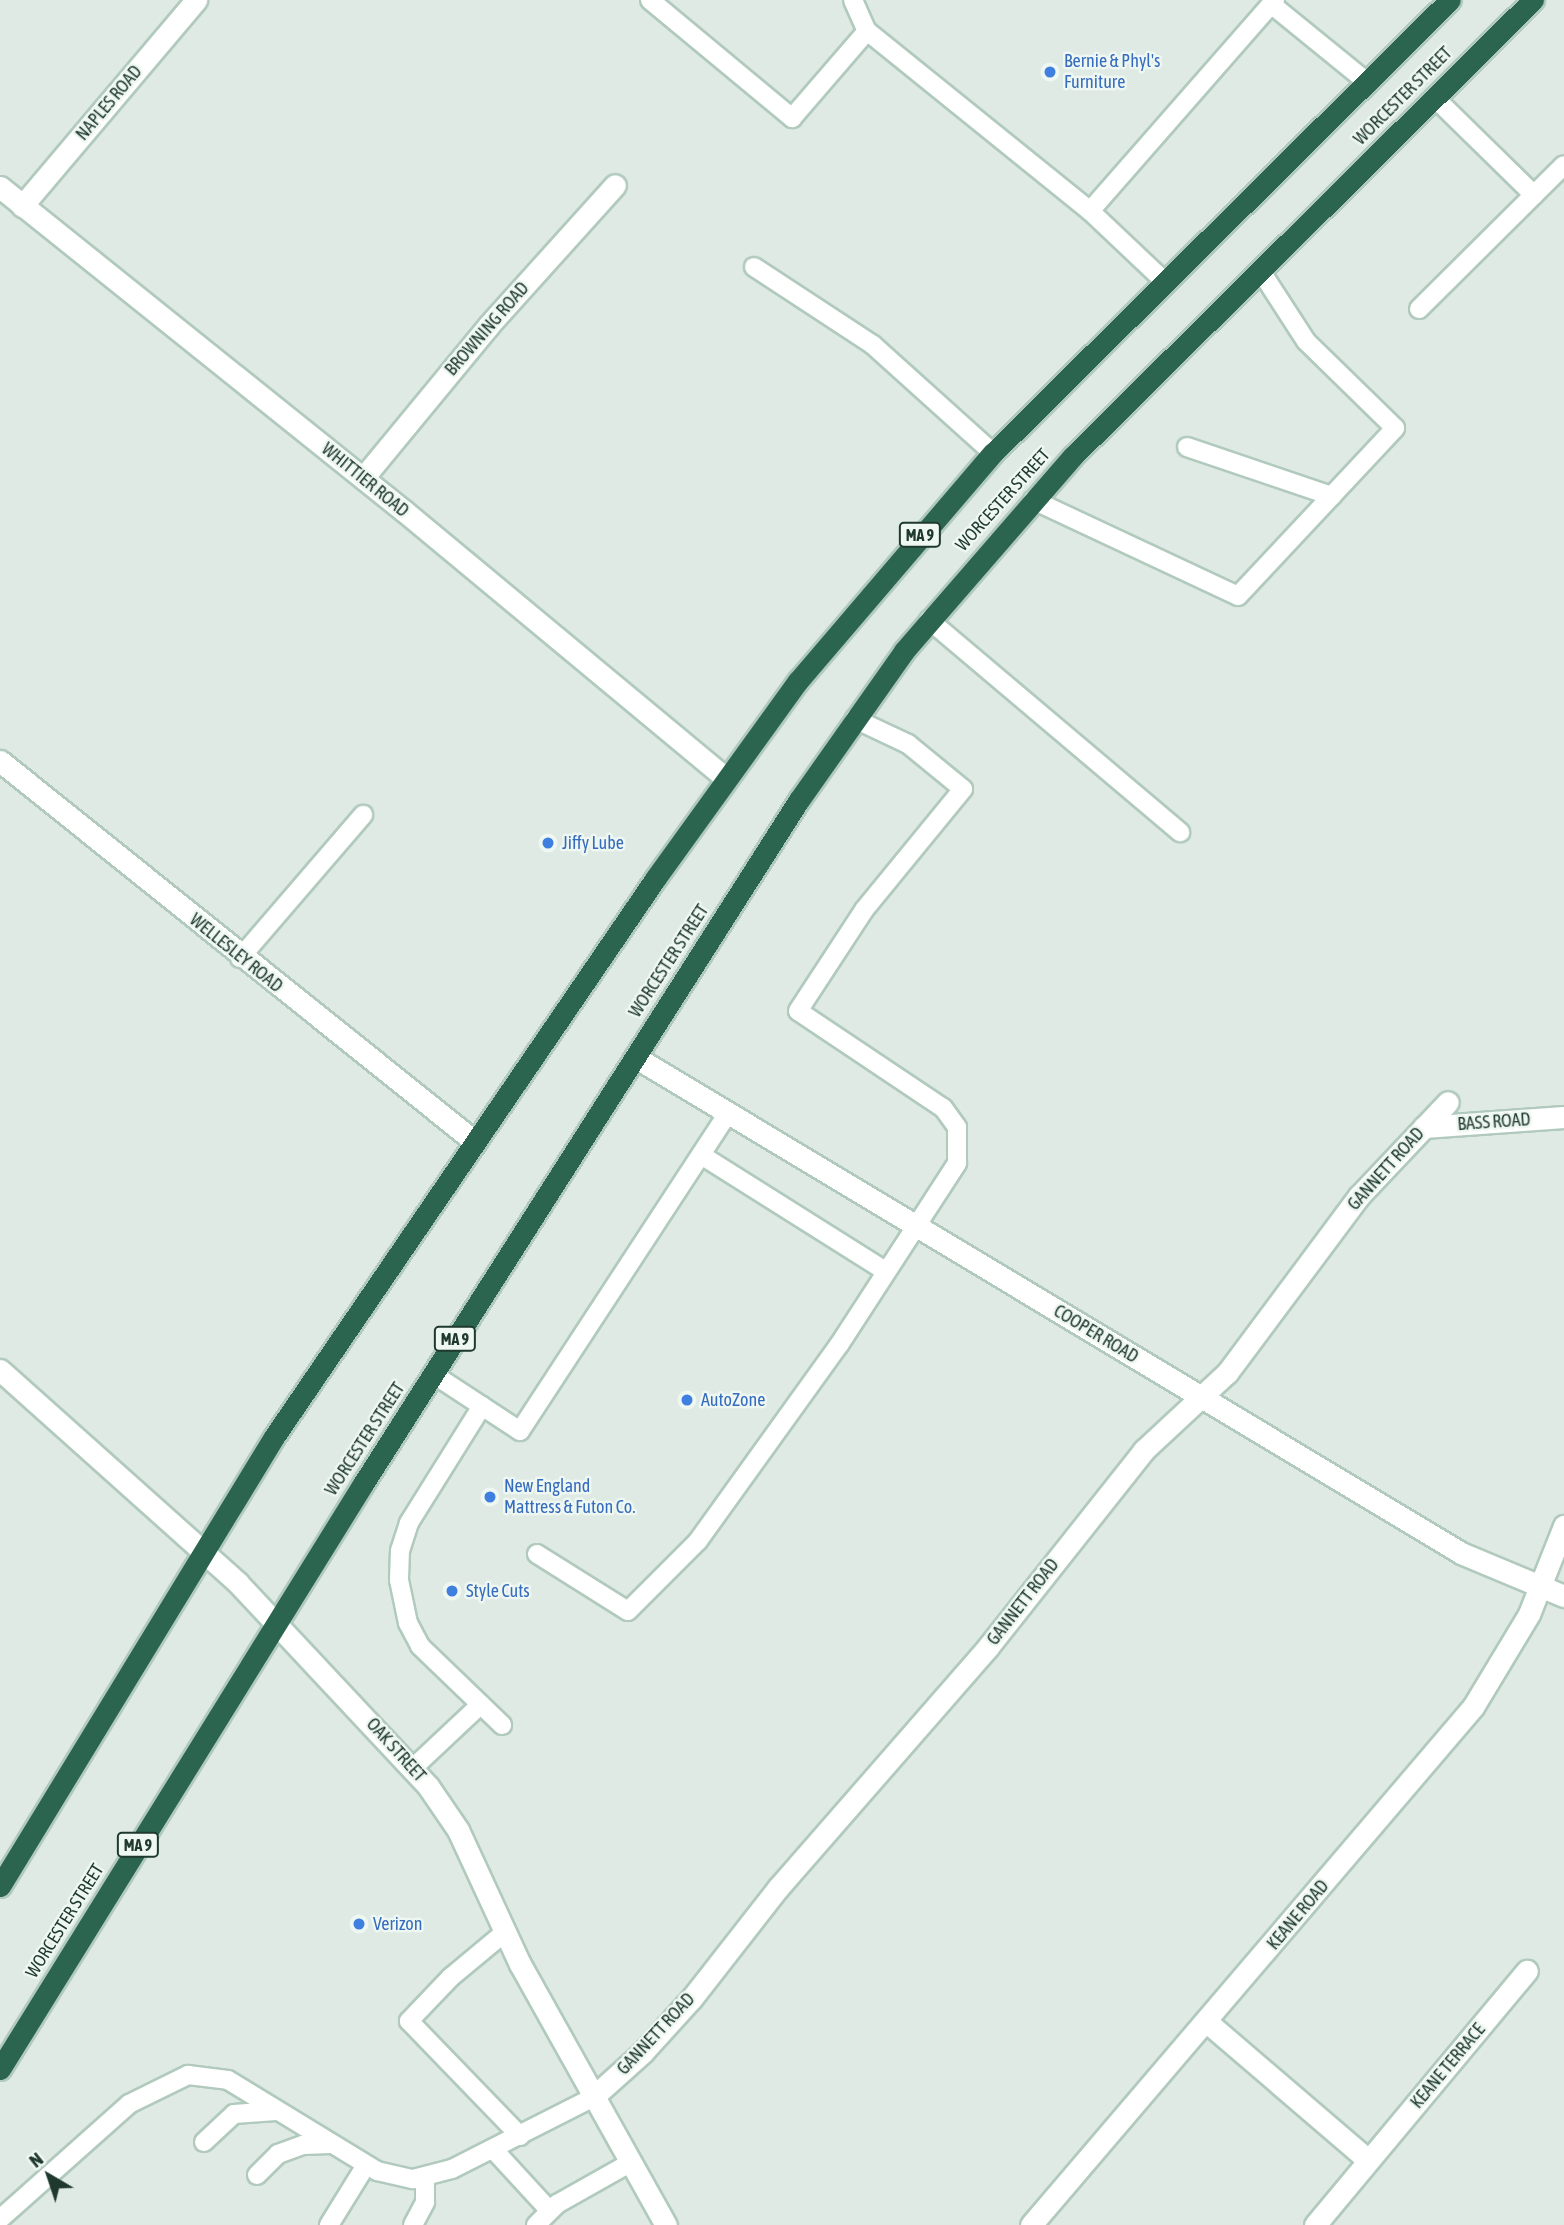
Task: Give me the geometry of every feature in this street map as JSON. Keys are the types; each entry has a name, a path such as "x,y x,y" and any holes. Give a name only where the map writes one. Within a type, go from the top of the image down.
{"highway":[{"name":"WORCESTER STREET","path":"0,1886 274,1437 474,1141 726,778 846,621 993,453 1450,0"},
{"name":"WORCESTER STREET","path":"0,2069 276,1622 433,1374 855,719 929,621 1033,499 1533,0"}],"street":[{"name":"NAPLES ROAD","path":"22,206 196,0"},
{"name":"BROWNING ROAD","path":"363,478 489,325 615,185"},
{"name":"WHITTIER ROAD","path":"0,187 363,478 726,778"},
{"name":"WELLESLEY ROAD","path":"0,761 240,958 474,1141"},
{"name":"COOPER ROAD","path":"635,1057 1461,1553 1564,1596"},
{"name":"GANNETT ROAD","path":"592,2098 674,2019 778,1888 988,1647 1144,1450 1239,1357 1359,1196 1448,1102"},
{"name":"BASS ROAD","path":"1423,1127 1564,1117"},
{"name":"OAK STREET","path":"0,1370 204,1551 276,1622 413,1768 458,1830 504,1933 628,2164 666,2225"},
{"name":"KEANE ROAD","path":"1031,2225 1207,2022 1473,1707 1517,1637 1564,1526"},
{"name":"KEANE TERRACE","path":"1315,2225 1527,1971"},
{"path":"1207,2022 1368,2160"}],"lane":[{"path":"650,0 792,118 867,31"},
{"path":"853,0 867,31 1090,211 1164,281"},
{"path":"1090,211 1273,2 1367,82"},
{"path":"1434,97 1534,195"},
{"path":"1419,309 1564,165"},
{"path":"754,267 873,345 993,453"},
{"path":"1033,499 1238,596 1395,428 1306,341 1260,270"},
{"path":"1187,447 1332,496"},
{"path":"929,621 1180,832"},
{"path":"537,1554 628,1611 698,1541 838,1345 957,1163 957,1127 943,1108 798,1011 864,910 963,789 908,744 855,719"},
{"path":"240,958 363,815"},
{"path":"433,1374 520,1431 728,1113"},
{"path":"701,1155 885,1271"},
{"path":"482,1405 415,1510 403,1537 398,1566 400,1594 413,1634 438,1667 502,1725"},
{"path":"413,1768 480,1705"},
{"path":"504,1933 451,1978 409,2021 520,2136"},
{"path":"0,2220 130,2104 170,2080 198,2074 222,2077 366,2165 388,2175 425,2178 493,2149 592,2098"},
{"path":"204,2142 234,2114 255,2109 279,2111"},
{"path":"257,2175 269,2160 289,2149 332,2144"},
{"path":"493,2149 549,2210"},
{"path":"536,2225 549,2210 628,2164"},
{"path":"329,2225 366,2165"},
{"path":"413,2225 425,2202 425,2178"}],"place":[{"name":"Bernie & Phyl's Furniture","path":"1050,72"},
{"name":"Jiffy Lube","path":"548,843"},
{"name":"AutoZone","path":"687,1400"},
{"name":"New England Mattress & Futon Co.","path":"490,1497"},
{"name":"Style Cuts","path":"452,1591"},
{"name":"Verizon","path":"359,1924"}]}
